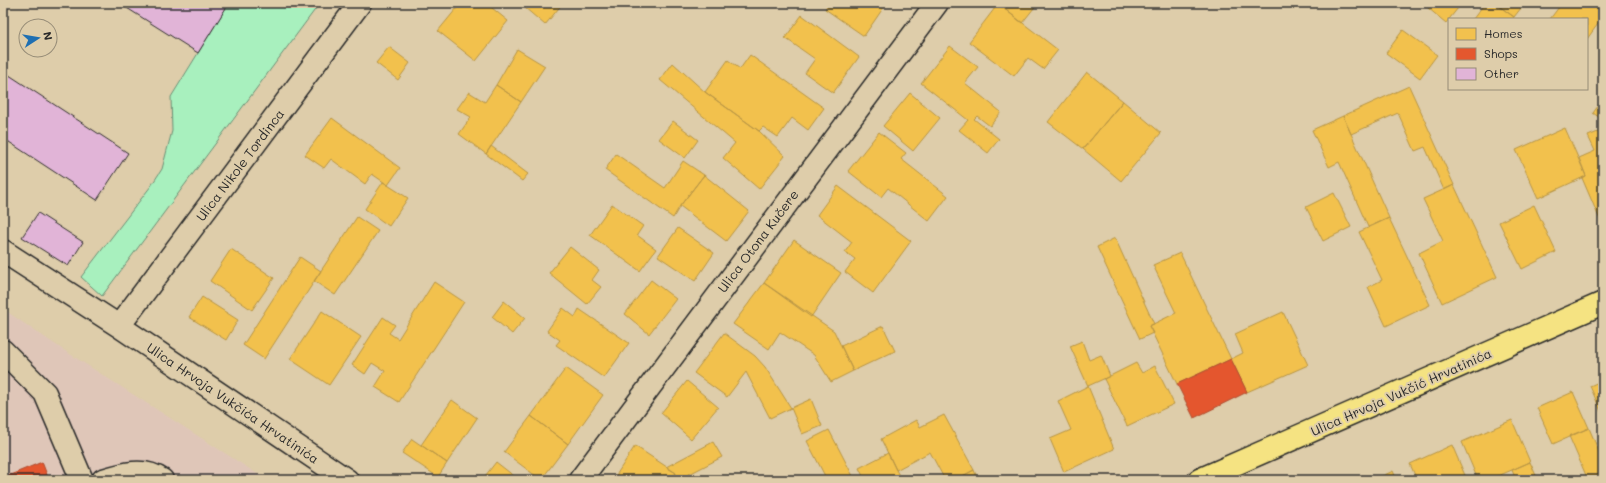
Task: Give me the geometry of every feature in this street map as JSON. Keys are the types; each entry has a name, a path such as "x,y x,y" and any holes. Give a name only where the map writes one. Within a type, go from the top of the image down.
{"main road":[{"name":"Ulica Hrvoja Vukčić Hrvatinića","path":"1199,480 1603,304"}],"street":[{"name":"Ulica Nikole Tordinca","path":"119,326 360,3"},
{"name":"Ulica Otona Kučere","path":"580,480 937,3"},
{"name":"Ulica Hrvoja Vukčića Hrvatinića","path":"3,251 119,326 347,480"},
{"path":"3,351 45,393 82,480"},
{"path":"103,480 126,473 139,472 162,480"}],"shaded area":[{"path":"3,309 62,349 267,480 3,480"}],"green space":[{"path":"229,3 320,3 102,296 81,277 151,186 162,169 172,131 171,97"}],"building: Homes":[{"path":"461,3 486,3 508,21 476,61 438,31"},
{"path":"527,3 563,3 545,25 524,7"},
{"path":"827,3 886,4 864,36 825,9 828,4"},
{"path":"997,3 1038,3 1022,23"},
{"path":"1422,3 1462,3 1450,18 1448,18 1446,23"},
{"path":"1485,3 1495,3 1514,17 1514,18 1474,18"},
{"path":"1495,3 1525,3 1514,17"},
{"path":"1562,3 1599,3 1603,6 1603,17 1588,38 1588,18 1551,18"},
{"path":"998,4 1058,50 1043,69 1028,58 1014,76 969,42"},
{"path":"802,15 859,57 833,93 805,73 815,59 785,38"},
{"path":"1403,30 1437,55 1420,78 1386,53"},
{"path":"950,46 978,67 965,83 1001,112 990,126 977,116 974,119 999,139 988,153 959,130 968,120 921,83"},
{"path":"389,47 410,63 398,80 376,63"},
{"path":"517,49 545,66 521,102 496,85"},
{"path":"750,55 824,108 808,130 792,118 778,137 763,127 759,131 705,92 728,60 740,69"},
{"path":"673,63 705,92 759,131 785,156 759,189 723,158 735,143 660,80"},
{"path":"1087,72 1123,101 1083,149 1048,122"},
{"path":"496,85 521,102 486,154 459,134 471,117 457,109 469,92 485,102"},
{"path":"1409,86 1454,185 1444,190 1425,147 1415,151 1398,113 1351,134 1343,116"},
{"path":"910,93 940,118 913,151 883,126"},
{"path":"1603,99 1603,120 1593,113"},
{"path":"1123,101 1161,133 1121,181 1083,149"},
{"path":"1343,116 1389,218 1368,227 1339,162 1329,167 1312,130"},
{"path":"332,118 400,168 388,185 372,174 365,184 331,159 324,168 305,155"},
{"path":"673,121 698,140 685,158 659,139"},
{"path":"1565,128 1586,176 1538,198 1516,150"},
{"path":"1603,130 1603,227 1582,178 1586,176 1579,158 1595,151 1588,136"},
{"path":"879,132 906,153 901,159 948,196 929,221 888,188 881,197 848,171"},
{"path":"491,146 528,174 522,181 486,154"},
{"path":"616,154 665,188 683,161 704,175 680,206 673,218 605,170"},
{"path":"704,175 749,211 726,241 680,206"},
{"path":"383,182 408,198 389,226 365,209"},
{"path":"1454,185 1497,277 1442,303 1419,253 1443,241 1423,199"},
{"path":"838,186 911,241 873,293 845,272 855,259 845,252 852,242 817,215"},
{"path":"1334,193 1351,227 1323,241 1306,207"},
{"path":"612,204 643,226 637,235 656,249 640,271 590,235"},
{"path":"1534,205 1556,252 1522,269 1499,222"},
{"path":"357,217 378,231 335,295 314,281"},
{"path":"1389,218 1430,305 1386,326 1368,287 1382,280 1359,232"},
{"path":"678,228 714,253 695,281 658,256"},
{"path":"1115,238 1154,324 1149,326 1153,333 1140,339 1097,247"},
{"path":"794,240 841,273 811,317 764,283"},
{"path":"570,247 599,270 592,280 601,287 587,304 549,273"},
{"path":"231,249 274,278 252,310 210,281"},
{"path":"1180,253 1231,359 1177,384 1149,326 1176,313 1153,265"},
{"path":"300,257 321,271 264,359 243,345"},
{"path":"651,280 676,299 649,334 625,314"},
{"path":"434,282 464,302 399,402 375,387 385,371 372,363 365,374 352,365 383,317 395,325 389,333 398,339"},
{"path":"764,283 834,331 853,371 831,382 814,355 780,332 769,349 733,324"},
{"path":"202,297 238,320 226,340 189,317"},
{"path":"504,301 525,318 512,334 492,317"},
{"path":"563,308 575,317 579,309 629,343 604,378 556,345 560,340 547,331"},
{"path":"322,311 361,337 329,385 290,359"},
{"path":"1283,312 1308,365 1247,392 1231,359 1243,353 1235,334"},
{"path":"883,326 895,351 853,371 841,346"},
{"path":"724,333 755,356 765,367 791,408 770,418 746,372 727,397 694,373"},
{"path":"1082,341 1089,360 1101,355 1110,376 1088,386 1070,346"},
{"path":"1136,363 1142,373 1155,366 1174,404 1127,426 1104,379"},
{"path":"566,368 603,395 568,444 531,416"},
{"path":"1603,380 1603,416 1590,386"},
{"path":"687,381 718,407 691,439 661,413"},
{"path":"1088,386 1114,449 1064,472 1050,439 1071,430 1058,401"},
{"path":"1573,392 1589,428 1553,444 1537,408"},
{"path":"811,399 822,426 802,434 791,408"},
{"path":"452,400 477,418 447,463 421,445"},
{"path":"944,415 974,470 955,480 945,480 930,452 896,470 881,439 916,420 920,427"},
{"path":"531,416 568,444 541,480 504,452"},
{"path":"1512,420 1530,462 1489,480 1478,480 1462,442"},
{"path":"1589,428 1603,461 1603,480 1588,480 1569,436"},
{"path":"829,430 855,480 827,480 807,441"},
{"path":"412,439 447,463 438,477 402,453"},
{"path":"713,442 722,457 678,480 672,480 676,473 666,467"},
{"path":"1452,445 1467,480 1417,480 1410,464"},
{"path":"635,446 676,473 672,480 613,480"},
{"path":"888,453 901,480 865,480 859,468"},
{"path":"496,462 519,480 482,480"},
{"path":"1530,462 1538,480 1516,480 1512,470"},
{"path":"974,470 978,480 955,480"},
{"path":"1393,471 1397,480 1374,480"}],"building: Shops":[{"path":"1231,359 1247,392 1194,418 1177,384"},
{"path":"42,462 49,480 3,480 3,478"}],"building: Other":[{"path":"119,3 229,3 198,53"},
{"path":"3,71 128,153 97,200 3,138"},
{"path":"38,213 83,242 68,266 22,237"}]}
